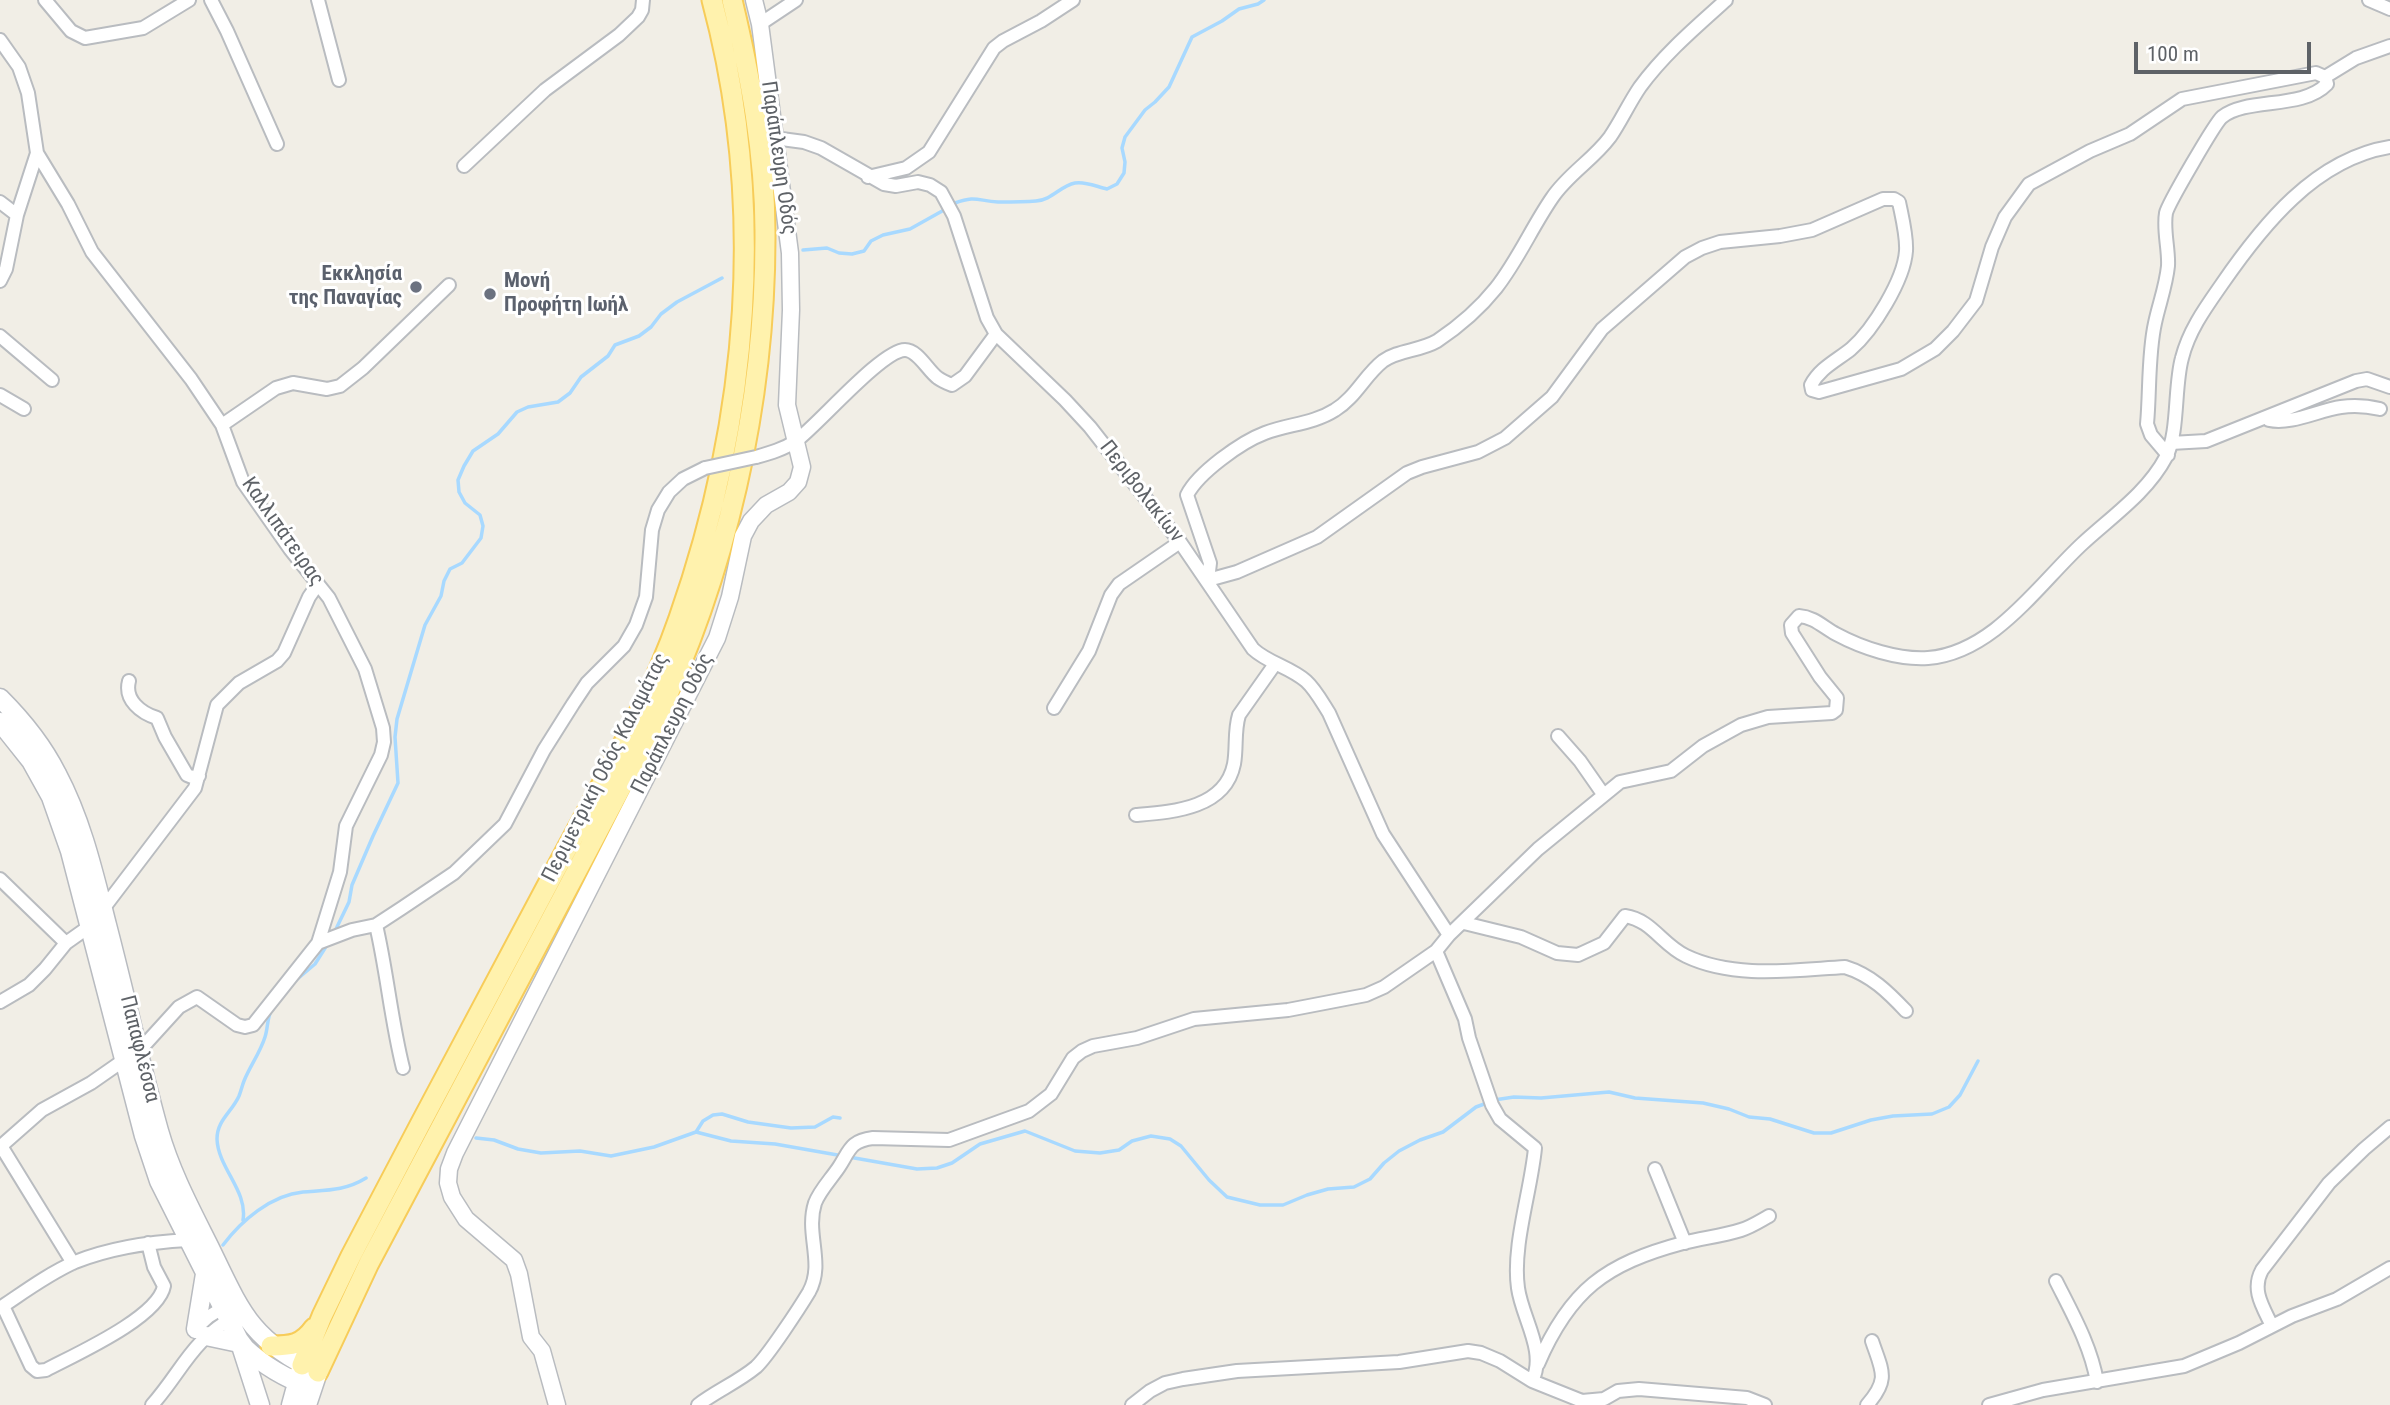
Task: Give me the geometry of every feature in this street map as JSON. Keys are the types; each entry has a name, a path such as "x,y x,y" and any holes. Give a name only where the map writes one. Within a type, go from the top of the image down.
{"main road":[{"name":"Περιμετρική Οδός Καλαμάτας","path":"307,1382 322,1316 376,1208 635,721 679,619 714,494 727,435 739,364 744,300 746,228 741,161 730,84 712,0"},
{"name":"Περιμετρική Οδός Καλαμάτας","path":"291,1405 307,1382 652,729 698,623 733,498 747,436 759,365 764,301 765,229 761,158 732,0"},
{"name":"Παπαφλέσσα","path":"0,698 27,730 57,774 80,829 103,909 132,1055 144,1136 159,1181 205,1274 232,1310 307,1382"},
{"name":"Παπαφλέσσα","path":"0,722 31,761 51,797 132,1055 174,1176 232,1310 239,1341 259,1361 307,1382"},
{"path":"205,1274 201,1332 239,1341 260,1405"},
{"path":"271,1346 302,1343 322,1316"}],"street":[{"path":"45,0 71,31 85,38 143,27 189,0"},
{"path":"211,0 277,144"},
{"path":"318,0 339,80"},
{"path":"464,166 545,90 619,35 638,17 643,0"},
{"name":"Παράπλευρη Οδός","path":"557,1405 542,1351 531,1337 514,1260 466,1219 457,1207 448,1183 449,1169 717,638 730,597 740,547 751,521 765,505 789,492 798,482 802,467 787,405 791,310 790,253 760,24 754,0"},
{"path":"760,24 796,0"},
{"path":"868,177 906,168 929,152 994,48 1073,0"},
{"path":"1726,0 1653,71 1610,137 1569,176 1552,197 1501,280 1477,309 1431,344 1389,357 1336,410 1315,420 1264,433 1231,453 1197,480 1187,495 1210,563 1208,580 1237,572 1317,537 1407,473 1478,452 1505,438 1552,397 1602,329 1685,257 1702,248 1720,242 1812,230 1883,199 1899,202 1906,252 1894,291 1868,330 1851,348 1816,375 1811,385 1812,390 1828,390 1901,369 1935,349 1976,301 1983,285 1992,247 2006,217 2029,184 2090,150 2130,134 2182,99 2316,74 2325,77 2356,58 2390,46"},
{"path":"2369,0 2390,9"},
{"name":"Καλλιπάτειρας","path":"0,40 19,68 27,93 37,153 68,204 92,252 191,379 222,425 243,482 340,617 365,670 383,728 384,742 381,755 346,826 343,861 318,943"},
{"path":"2169,449 2151,435 2147,424 2155,324 2165,290 2168,263 2166,213 2172,195 2222,117 2240,109 2288,101 2321,90 2327,84 2325,77"},
{"name":"Περιβολακίων","path":"774,138 804,142 821,148 884,184 896,186 918,182 941,192 954,216 987,318 996,334 1090,426 1208,580 1253,649 1307,682 1329,713 1383,834 1450,935"},
{"path":"698,1405 758,1365 808,1293 816,1276 817,1256 811,1233 814,1205 853,1144 862,1139 949,1140 981,1126 1029,1111 1051,1094 1073,1058 1093,1046 1145,1036 1194,1019 1288,1010 1366,995 1384,986 1436,951 1538,849 1620,782 1671,771 1703,746 1741,725 1769,717 1832,713 1836,710 1837,698 1792,633 1791,625 1799,616 1816,621 1855,643 1894,655 1927,658 1956,652 2020,610 2080,545 2137,495 2153,477 2169,449 2181,359 2188,339 2198,318 2253,240 2291,200 2323,176 2373,150 2390,147"},
{"path":"0,281 6,269 17,215 37,153"},
{"path":"0,202 17,215"},
{"path":"222,425 276,388 293,383 327,389 340,386 363,368 449,285"},
{"path":"73,1263 1,1147 42,1110 91,1083 132,1055 178,1007 189,1000 197,998 237,1025 253,1026 318,943 352,930 376,925 454,873 505,824 544,750 573,704 587,683 624,646 636,625 646,597 652,530 658,510 669,492 683,479 705,468 772,453 796,441 867,374 896,353 905,350 912,353 937,378 953,385 965,376 996,334"},
{"path":"0,336 52,380"},
{"path":"2169,449 2206,441 2356,381 2367,379 2390,387"},
{"path":"0,395 24,409"},
{"path":"2265,419 2275,421 2343,406 2364,405 2380,409"},
{"path":"1054,708 1089,651 1111,595 1119,584 1180,542"},
{"path":"103,909 189,796 199,776 217,705 239,683 277,661 284,653 309,597 318,584"},
{"path":"1136,815 1191,808 1212,797 1222,788 1234,762 1239,715 1276,664"},
{"path":"129,681 127,688 134,705 149,716 157,718 187,775 192,778 199,776"},
{"path":"1558,736 1603,794"},
{"path":"0,879 66,943"},
{"path":"1464,923 1521,937 1556,953 1578,955 1604,943 1625,916 1637,918 1650,926 1672,949 1726,969 1772,971 1845,967 1856,970 1878,982 1906,1011"},
{"path":"376,925 402,1068"},
{"path":"0,1002 37,978 66,943 90,926"},
{"path":"1436,951 1465,1019 1490,1101 1500,1119 1535,1148 1517,1259 1518,1288 1538,1364"},
{"path":"2272,1326 2260,1300 2256,1280 2329,1183 2390,1127"},
{"path":"1655,1169 1685,1242"},
{"path":"1532,1381 1560,1320 1586,1288 1604,1275 1685,1242 1744,1229 1769,1216"},
{"path":"148,1243 154,1267 164,1286 160,1296 121,1331 46,1370 37,1371 31,1366 1,1307 47,1276 73,1263 148,1243 188,1240"},
{"path":"1989,1405 2043,1390 2184,1366 2239,1343 2292,1316 2337,1299 2390,1268"},
{"path":"2056,1281 2082,1334 2097,1382"},
{"path":"152,1405 201,1332 232,1310"},
{"path":"1867,1405 1881,1388 1882,1376 1872,1340"},
{"path":"1132,1405 1150,1391 1183,1379 1237,1371 1399,1362 1468,1351 1500,1361 1532,1381 1584,1403 1604,1399 1618,1391 1639,1389 1747,1398 1765,1405"}],"waterway":[{"path":"955,203 973,199 998,202 1036,201 1075,183 1087,183 1107,189 1117,184 1124,173 1122,148 1125,137 1145,110 1169,87 1192,37 1239,9 1264,0"},
{"path":"803,250 827,248 852,254 864,251 871,241 883,235 910,229 944,210"},
{"path":"336,929 349,902 352,885 398,783 395,737 397,719 425,625 441,596 450,569 462,563 481,538 483,526 480,515 465,503 459,492 458,480 464,466 473,451 498,434 517,412 528,407 558,402 570,393 581,377 608,356 615,345 639,336 677,302 722,278"},
{"path":"295,981 315,964 327,945"},
{"path":"243,1220 241,1199 222,1160 217,1139 222,1121 236,1102 260,1049 271,1011"},
{"path":"1494,1100 1609,1092 1635,1098 1703,1103 1814,1133 1831,1133 1871,1120 1932,1114 1949,1107 1960,1095 1978,1061"},
{"path":"476,1138 541,1153 580,1151 611,1156 654,1147 696,1132 731,1141 775,1144 917,1169 937,1168 952,1163 980,1144 1025,1131 1075,1151 1100,1153 1119,1150 1132,1141 1151,1136 1170,1139 1181,1146 1227,1197 1260,1205 1283,1205 1328,1189 1354,1187 1370,1179 1399,1151 1443,1132 1476,1107 1487,1103"},
{"path":"696,1132 703,1121 713,1115 722,1114 748,1122 791,1128 815,1127 833,1117 840,1118"},
{"path":"223,1245 248,1218 280,1198 303,1192 343,1188 366,1178"}],"place":[{"name":"Εκκλησία της Παναγίας","path":"416,287"},
{"name":"Μονή Προφήτη Ιωήλ","path":"490,294"}]}
